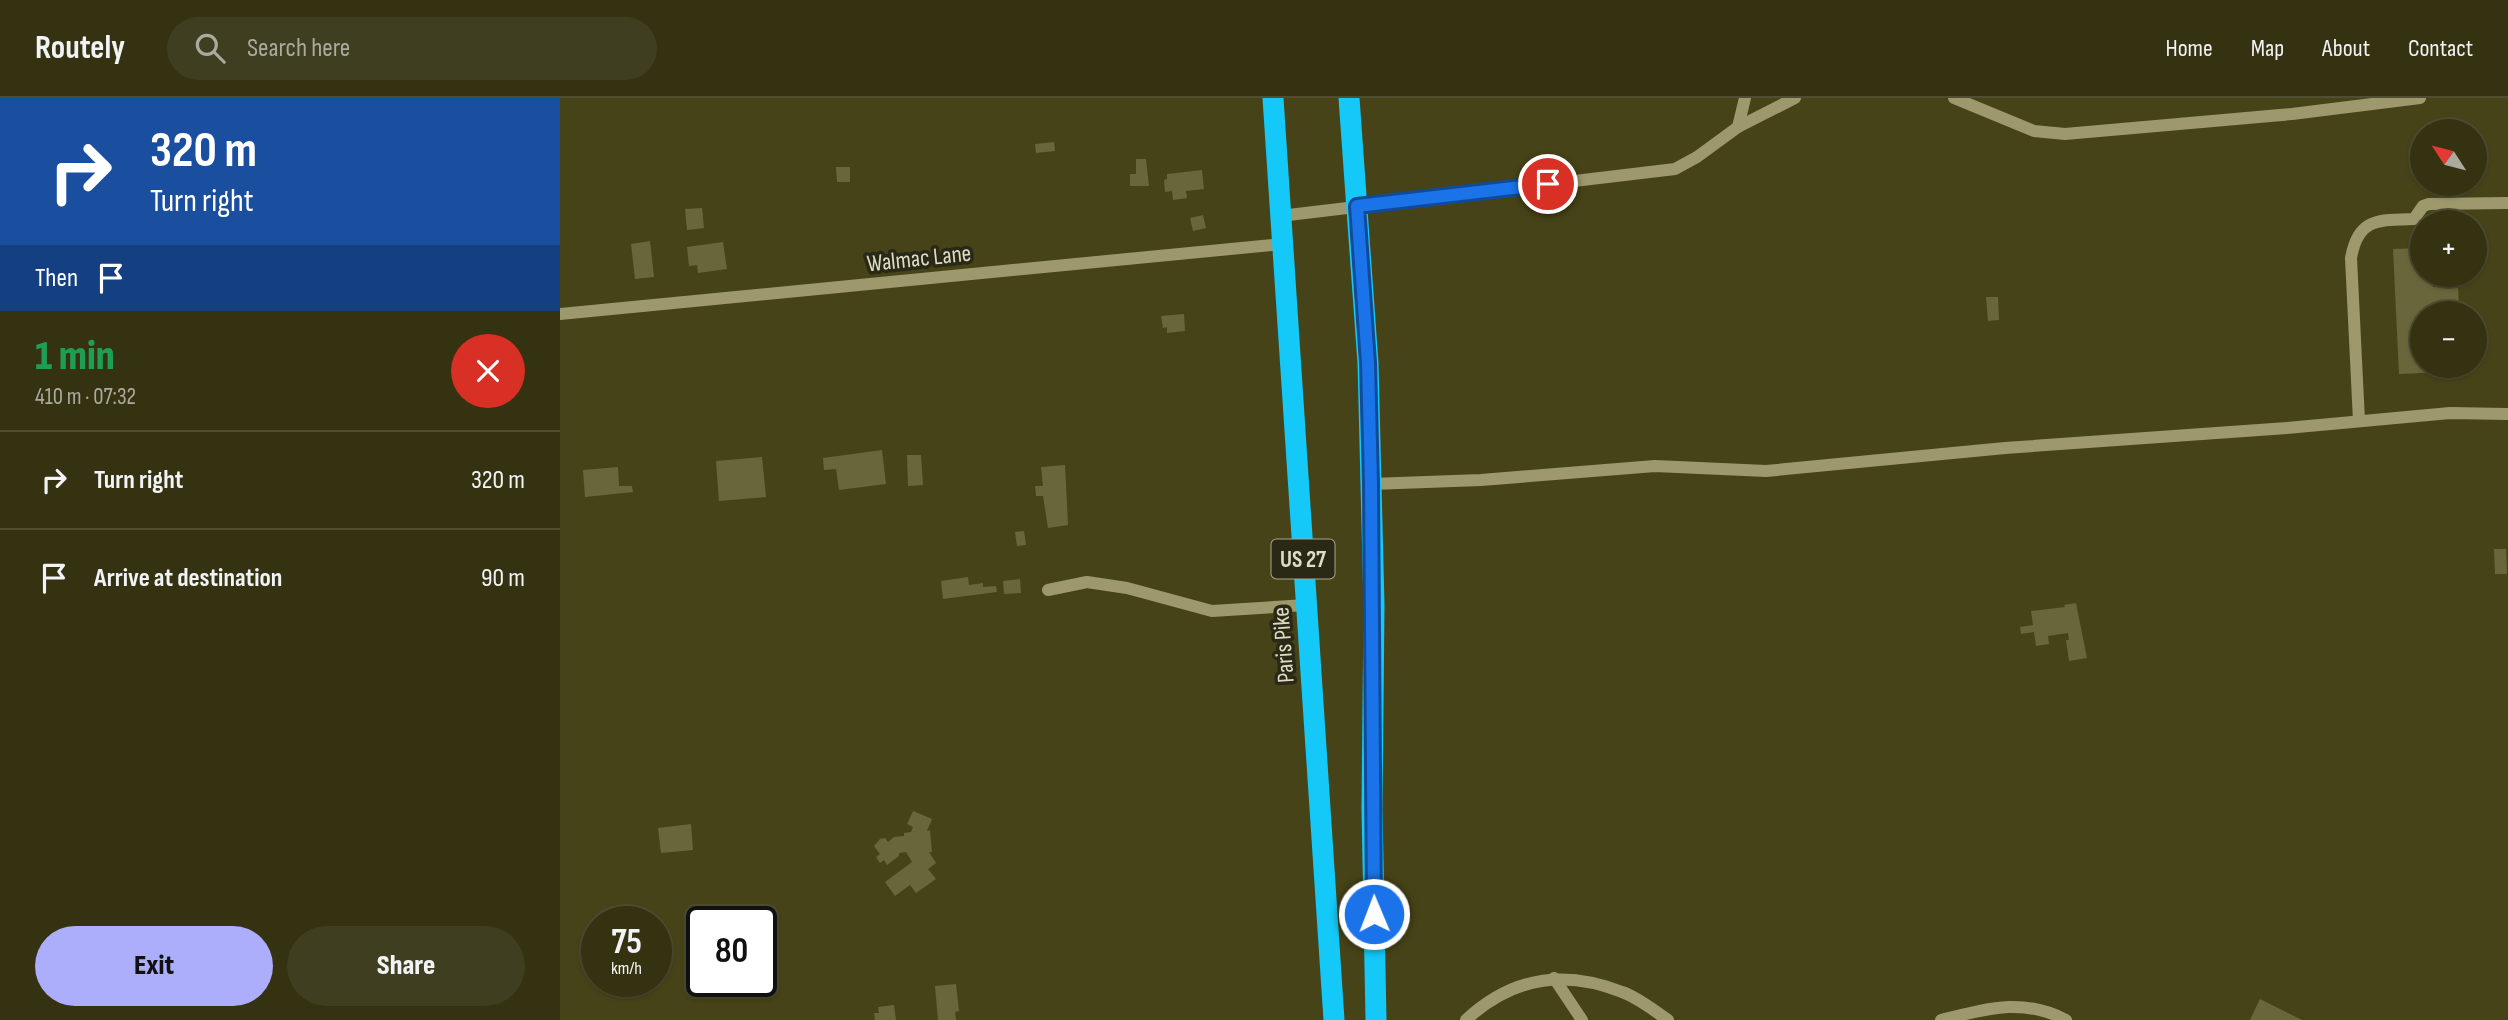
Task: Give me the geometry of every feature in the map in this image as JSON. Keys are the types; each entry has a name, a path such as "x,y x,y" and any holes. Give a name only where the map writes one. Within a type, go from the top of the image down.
{"highway":[{"name":"Paris Pike","path":"1273,98 1334,1020"},
{"path":"1349,98 1368,363 1374,605 1372,808 1376,1020"}],"street":[{"path":"1738,127 1745,98"},
{"path":"1280,216 1675,169 1697,157 1738,127 1795,98"},
{"path":"1954,98 2034,131 2065,134 2292,114 2420,98"},
{"path":"2359,421 2351,258 2354,240 2364,229 2380,220 2414,219 2423,206 2429,204 2508,203"},
{"name":"Walmac Lane","path":"560,314 1282,244"},
{"path":"1371,484 1468,481 1655,466 1766,471 2005,448 2135,440 2450,413 2508,414"},
{"path":"1048,590 1087,582 1127,588 1212,611 1306,605"},
{"path":"1466,1020 1482,1005 1510,989 1553,978 1576,979 1622,992 1668,1020"},
{"path":"1553,978 1582,1020"},
{"path":"1941,1020 2009,1006 2040,1009 2066,1020"}],"building":[{"path":"1054,142 1055,151 1036,153 1035,144"},
{"path":"1136,159 1146,159 1149,186 1130,186 1130,174 1136,174"},
{"path":"836,167 850,167 850,182 837,182"},
{"path":"1202,170 1204,189 1186,191 1187,198 1173,200 1172,191 1165,192 1164,180 1167,179 1167,174"},
{"path":"702,208 704,228 687,230 685,209"},
{"path":"1203,215 1206,228 1193,231 1190,218"},
{"path":"650,241 654,277 635,279 631,244"},
{"path":"723,242 727,269 698,273 697,265 689,266 687,247"},
{"path":"2410,248 2410,287 2458,287 2459,301 2410,301 2410,374 2399,374 2393,249"},
{"path":"1986,297 1998,297 1999,320 1988,321"},
{"path":"1184,314 1185,331 1167,333 1167,327 1163,328 1161,316"},
{"path":"882,450 886,484 839,490 836,469 824,470 823,458"},
{"path":"907,455 921,455 923,485 908,486"},
{"path":"762,457 766,497 719,501 716,461"},
{"path":"1065,465 1068,525 1048,528 1043,496 1036,496 1035,486 1043,486 1041,467"},
{"path":"618,467 619,486 632,486 633,492 585,497 583,470"},
{"path":"1024,531 1026,545 1017,546 1015,532"},
{"path":"2494,549 2506,549 2507,574 2495,574"},
{"path":"968,577 969,585 983,583 983,587 996,586 997,592 943,599 941,581"},
{"path":"1020,579 1021,593 1004,594 1003,581"},
{"path":"2076,603 2087,658 2069,661 2066,640 2069,640 2068,633 2048,636 2049,644 2036,646 2034,632 2021,634 2020,627 2033,625 2031,611"},
{"path":"913,811 932,819 927,831 930,830 932,852 929,852 936,863 928,869 936,879 916,893 910,885 895,896 885,882 912,862 906,852 899,853 899,856 887,865 884,860 880,863 876,857 880,854 874,846 880,839 885,838 888,842 894,837 911,832 913,827 907,824"},
{"path":"691,824 693,850 661,853 658,828"},
{"path":"956,984 959,1011 955,1012 956,1020 938,1020 935,986"},
{"path":"2260,999 2302,1020 2250,1020"},
{"path":"894,1005 896,1020 875,1020 874,1013 879,1013 878,1007"}],"route":[{"path":"1374,914 1374,605 1368,363 1357,206 1548,184"}]}
